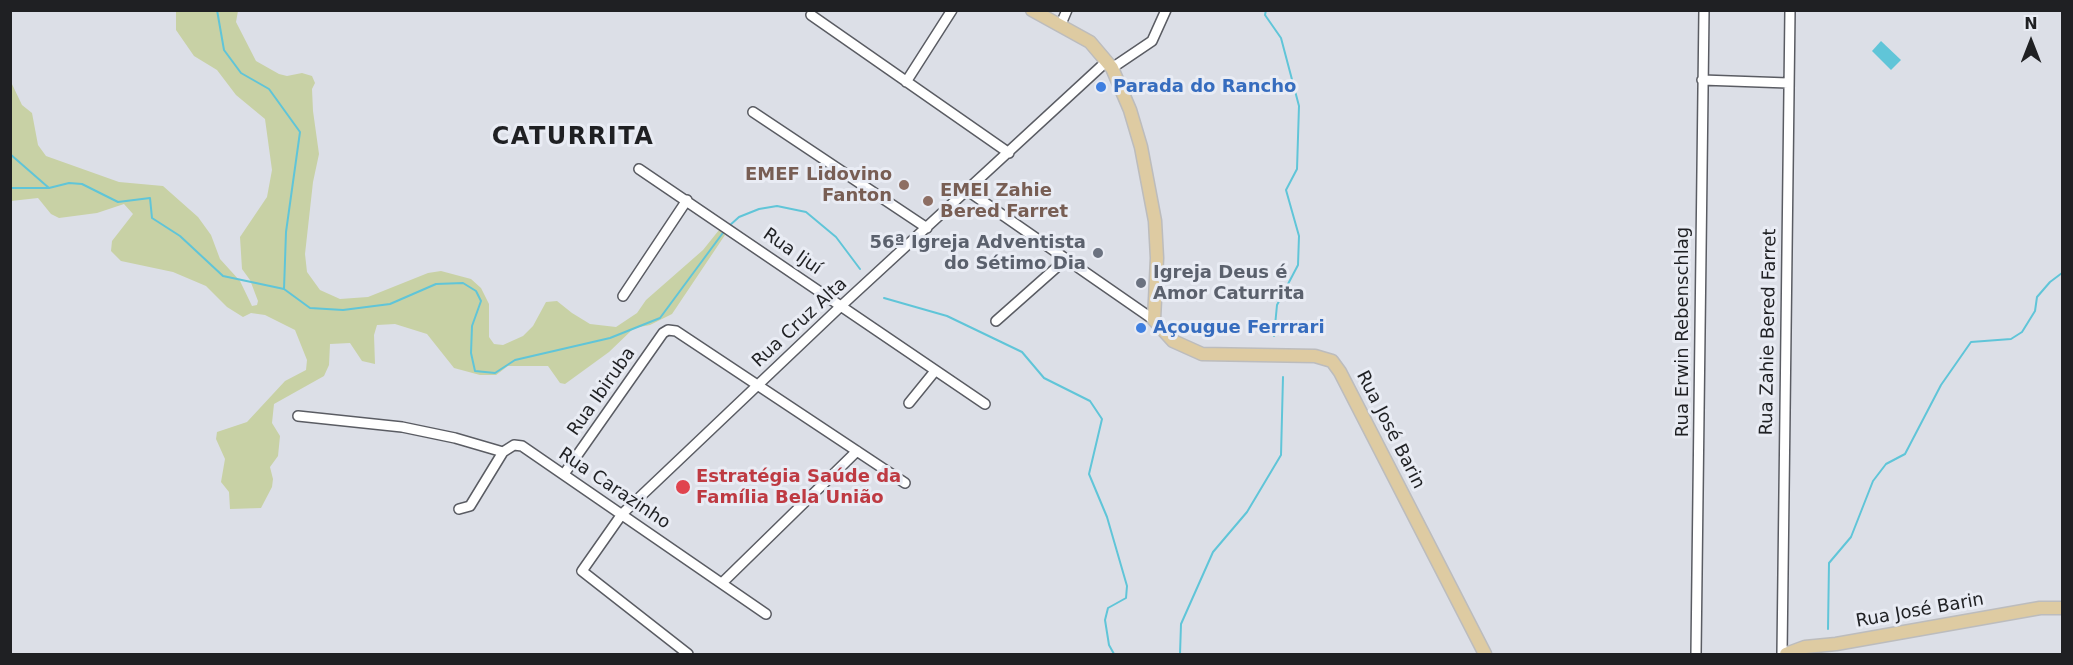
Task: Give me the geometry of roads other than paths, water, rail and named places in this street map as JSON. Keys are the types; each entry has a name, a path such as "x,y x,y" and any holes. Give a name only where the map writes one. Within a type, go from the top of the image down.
{"main road":[{"path":"1032,10 1090,42 1109,64 1130,110 1141,147 1155,221 1157,258 1154,320"},
{"name":"Rua José Barin","path":"1154,320 1173,341 1202,354 1315,356 1332,361 1340,372 1485,654"},
{"name":"Rua José Barin","path":"1784,654 1805,647 1833,649 2040,608 2062,608"}],"street":[{"path":"906,82 952,10"},
{"path":"1061,24 1067,10"},
{"name":"Rua Cruz Alta","path":"688,654 582,571 622,514 841,306 1009,153 1109,64 1152,41 1166,10"},
{"name":"Rua Erwin Rebenschlag","path":"1696,654 1704,10"},
{"name":"Rua Zahie Bered Farret","path":"1784,654 1790,10"},
{"path":"810,15 1009,153"},
{"path":"1702,80 1788,83"},
{"path":"753,112 927,228"},
{"name":"Rua Ijuí","path":"639,169 985,404"},
{"path":"968,191 1154,320"},
{"path":"623,296 687,200"},
{"path":"996,321 1066,259"},
{"name":"Rua Ibiruba","path":"564,474 663,333 668,330 676,331 758,385"},
{"path":"909,403 935,371"},
{"path":"758,385 905,483"},
{"path":"298,416 402,428 455,438 503,452 470,506 459,509"},
{"name":"Rua Carazinho","path":"503,452 514,445 522,446 766,614"},
{"path":"722,583 857,452"}],"water":[{"path":"1881,41 1901,60 1891,70 1872,51"}],"waterway":[{"path":"217,10 224,50 241,73 269,89 300,132 286,232 284,289"},
{"path":"1266,10 1265,15 1281,38 1299,106 1297,169 1286,190 1299,236 1298,265 1277,305 1274,336"},
{"path":"10,154 49,188"},
{"path":"10,188 49,188 69,183 82,184 118,202 150,198 152,218 180,236 223,276 284,289 310,308 343,310 390,304 436,284 463,283 476,291 481,301 472,326 471,353 475,371 495,373 515,360 610,338 660,318 725,230"},
{"path":"729,226 739,217 759,209 777,206 806,212 836,237 860,269"},
{"path":"1828,629 1829,563 1851,537 1873,481 1886,464 1905,454 1941,385 1971,342 2011,339 2022,332 2035,311 2037,297 2050,282 2062,273"},
{"path":"884,298 947,316 1022,352 1044,378 1090,401 1102,419 1089,474 1107,517 1127,586 1126,598 1108,608 1105,620 1109,645 1114,654"},
{"path":"1180,654 1181,624 1213,552 1247,512 1281,455 1283,377"}],"place":[{"name":"Parada do Rancho","path":"1101,87"},
{"name":"EMEF Lidovino Fanton","path":"904,185"},
{"name":"EMEI Zahie Bered Farret","path":"928,201"},
{"name":"56ª Igreja Adventista do Sétimo Dia","path":"1098,253"},
{"name":"Igreja Deus é Amor Caturrita","path":"1141,283"},
{"name":"Açougue Ferrrari","path":"1141,328"},
{"name":"Estratégia Saúde da Família Bela União","path":"683,487"}],"district":[{"name":"CATURRITA","path":"573,138"}]}
